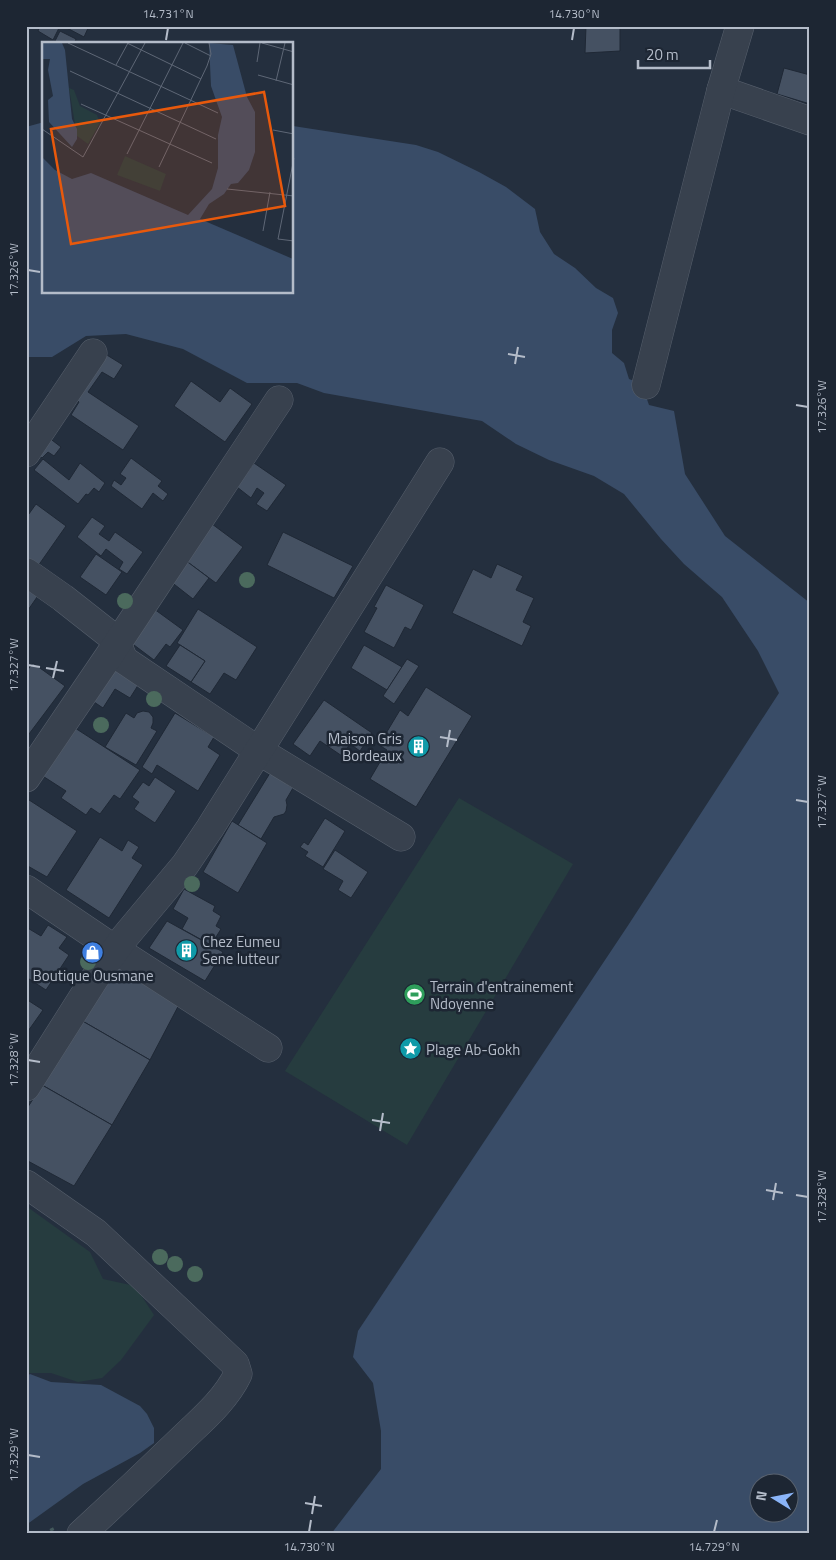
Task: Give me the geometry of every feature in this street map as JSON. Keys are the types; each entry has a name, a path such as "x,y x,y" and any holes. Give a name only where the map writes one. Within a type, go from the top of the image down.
{"street":[{"path":"646,385 720,90 740,26"},
{"path":"720,90 810,121"},
{"path":"26,453 93,353"},
{"path":"26,778 118,644 279,400"},
{"path":"26,1087 95,978 200,843 440,462"},
{"path":"26,572 110,635 118,644 124,660 259,751 401,837"},
{"path":"26,889 116,950 268,1048"},
{"path":"26,1184 96,1233 235,1364 238,1374 231,1389 211,1411 81,1534"}],"green space":[{"name":"Terrain d'entrainement Ndoyenne","path":"459,798 573,864 407,1145 285,1071"},
{"path":"26,1206 90,1252 103,1279 135,1286 154,1315 121,1360 102,1378 78,1382 51,1373 26,1373"}],"water":[{"path":"42,123 42,294 294,294 294,126 416,145 438,152 506,187 535,209 540,232 554,254 575,268 596,288 613,298 618,313 612,330 612,353 624,363 629,379 634,381 638,374 649,405 674,411 685,474 725,536 810,603 810,1534 331,1534 381,1469 381,1431 373,1383 353,1357 358,1331 629,924 779,693 758,651 722,597 684,564 624,494 594,476 549,460 516,444 482,421 324,393 297,383 247,383 183,349 126,334 86,336 52,357 26,357 26,127"},
{"path":"30,1374 51,1382 101,1385 140,1406 147,1414 154,1428 154,1443 140,1453 83,1484 26,1525 26,1377"}],"building":[{"path":"40,26 60,26 53,40 38,31"},
{"path":"68,26 89,26 84,37 67,28"},
{"path":"586,26 620,26 620,51 585,53"},
{"path":"60,31 76,39 75,42 54,42"},
{"path":"784,68 810,75 810,104 777,94"},
{"path":"102,352 123,365 114,379 102,372 88,392 139,426 123,450 71,415 79,402 74,398"},
{"path":"191,381 220,402 230,388 252,404 225,442 174,406"},
{"path":"48,437 61,447 54,456 48,452 42,458 36,453"},
{"path":"131,458 162,481 158,486 168,494 163,501 153,493 142,509 111,486 114,480 121,485 126,478 120,474"},
{"path":"43,459 69,480 80,463 105,483 99,492 94,488 78,504 34,470"},
{"path":"254,463 286,485 267,511 256,504 264,493 257,488 251,498 237,487"},
{"path":"36,504 66,526 38,566 26,557 26,518"},
{"path":"92,517 105,526 99,534 109,541 115,532 143,552 127,574 119,569 123,562 106,549 101,556 77,537"},
{"path":"208,521 243,547 216,583 182,558"},
{"path":"283,532 353,566 334,598 267,565"},
{"path":"96,554 122,572 106,595 80,577"},
{"path":"185,560 209,578 193,599 170,581"},
{"path":"497,564 523,576 516,590 534,598 523,622 531,626 522,646 452,613 473,569 491,578"},
{"path":"26,577 44,587 26,613"},
{"path":"386,585 424,605 411,630 405,627 394,648 364,632 377,608 374,607"},
{"path":"150,606 183,630 170,647 166,644 154,660 126,639"},
{"path":"198,609 257,647 236,680 224,673 210,694 191,682 205,661 177,643"},
{"path":"180,645 205,661 191,682 166,666"},
{"path":"364,645 402,667 387,690 351,668"},
{"path":"110,659 142,679 130,698 115,689 103,708 91,700"},
{"path":"407,659 419,666 394,704 383,696"},
{"path":"33,663 65,686 26,738 26,672"},
{"name":"Maison Gris Bordeaux","path":"426,687 472,716 416,807 370,779 387,750 379,745 400,710 408,716"},
{"path":"324,700 372,733 360,751 350,744 342,756 320,741 310,756 293,744"},
{"path":"149,712 153,717 151,728 157,731 136,765 105,747 126,713 134,718 137,713"},
{"path":"175,713 214,737 208,747 220,755 198,791 157,765 152,774 142,767"},
{"path":"75,728 140,770 120,799 114,795 100,814 91,808 86,815 61,798 66,791 38,773"},
{"path":"270,773 293,788 286,800 286,811 284,814 274,817 261,839 238,825"},
{"path":"155,777 176,791 155,823 134,809 139,802 132,797 143,782 149,786"},
{"path":"26,798 77,831 47,877 26,865"},
{"path":"325,818 345,831 323,867 305,856 308,852 300,847 304,842 308,845"},
{"path":"232,821 267,843 238,893 203,872"},
{"path":"100,837 122,851 128,840 139,847 132,858 143,865 109,918 66,890"},
{"path":"335,850 368,872 351,898 338,890 343,881 323,869"},
{"path":"184,889 215,906 213,911 221,916 216,926 221,929 211,945 182,929 188,918 173,909"},
{"name":"Chez Eumeu Sene lutteur","path":"167,921 223,952 205,981 149,948"},
{"path":"48,925 67,937 59,948 69,955 46,990 26,977 26,927 41,936"},
{"path":"112,960 182,999 150,1060 79,1019"},
{"path":"26,999 43,1010 26,1034"},
{"path":"79,1019 150,1060 112,1125 42,1085"},
{"path":"42,1085 112,1125 74,1186 26,1160 26,1110"}],"place":[{"name":"Maison Gris Bordeaux","path":"418,747"},
{"name":"Chez Eumeu Sene lutteur","path":"186,950"},
{"name":"Boutique Ousmane","path":"93,952"},
{"name":"Terrain d'entrainement Ndoyenne","path":"414,995"},
{"name":"Plage Ab-Gokh","path":"410,1049"}]}
